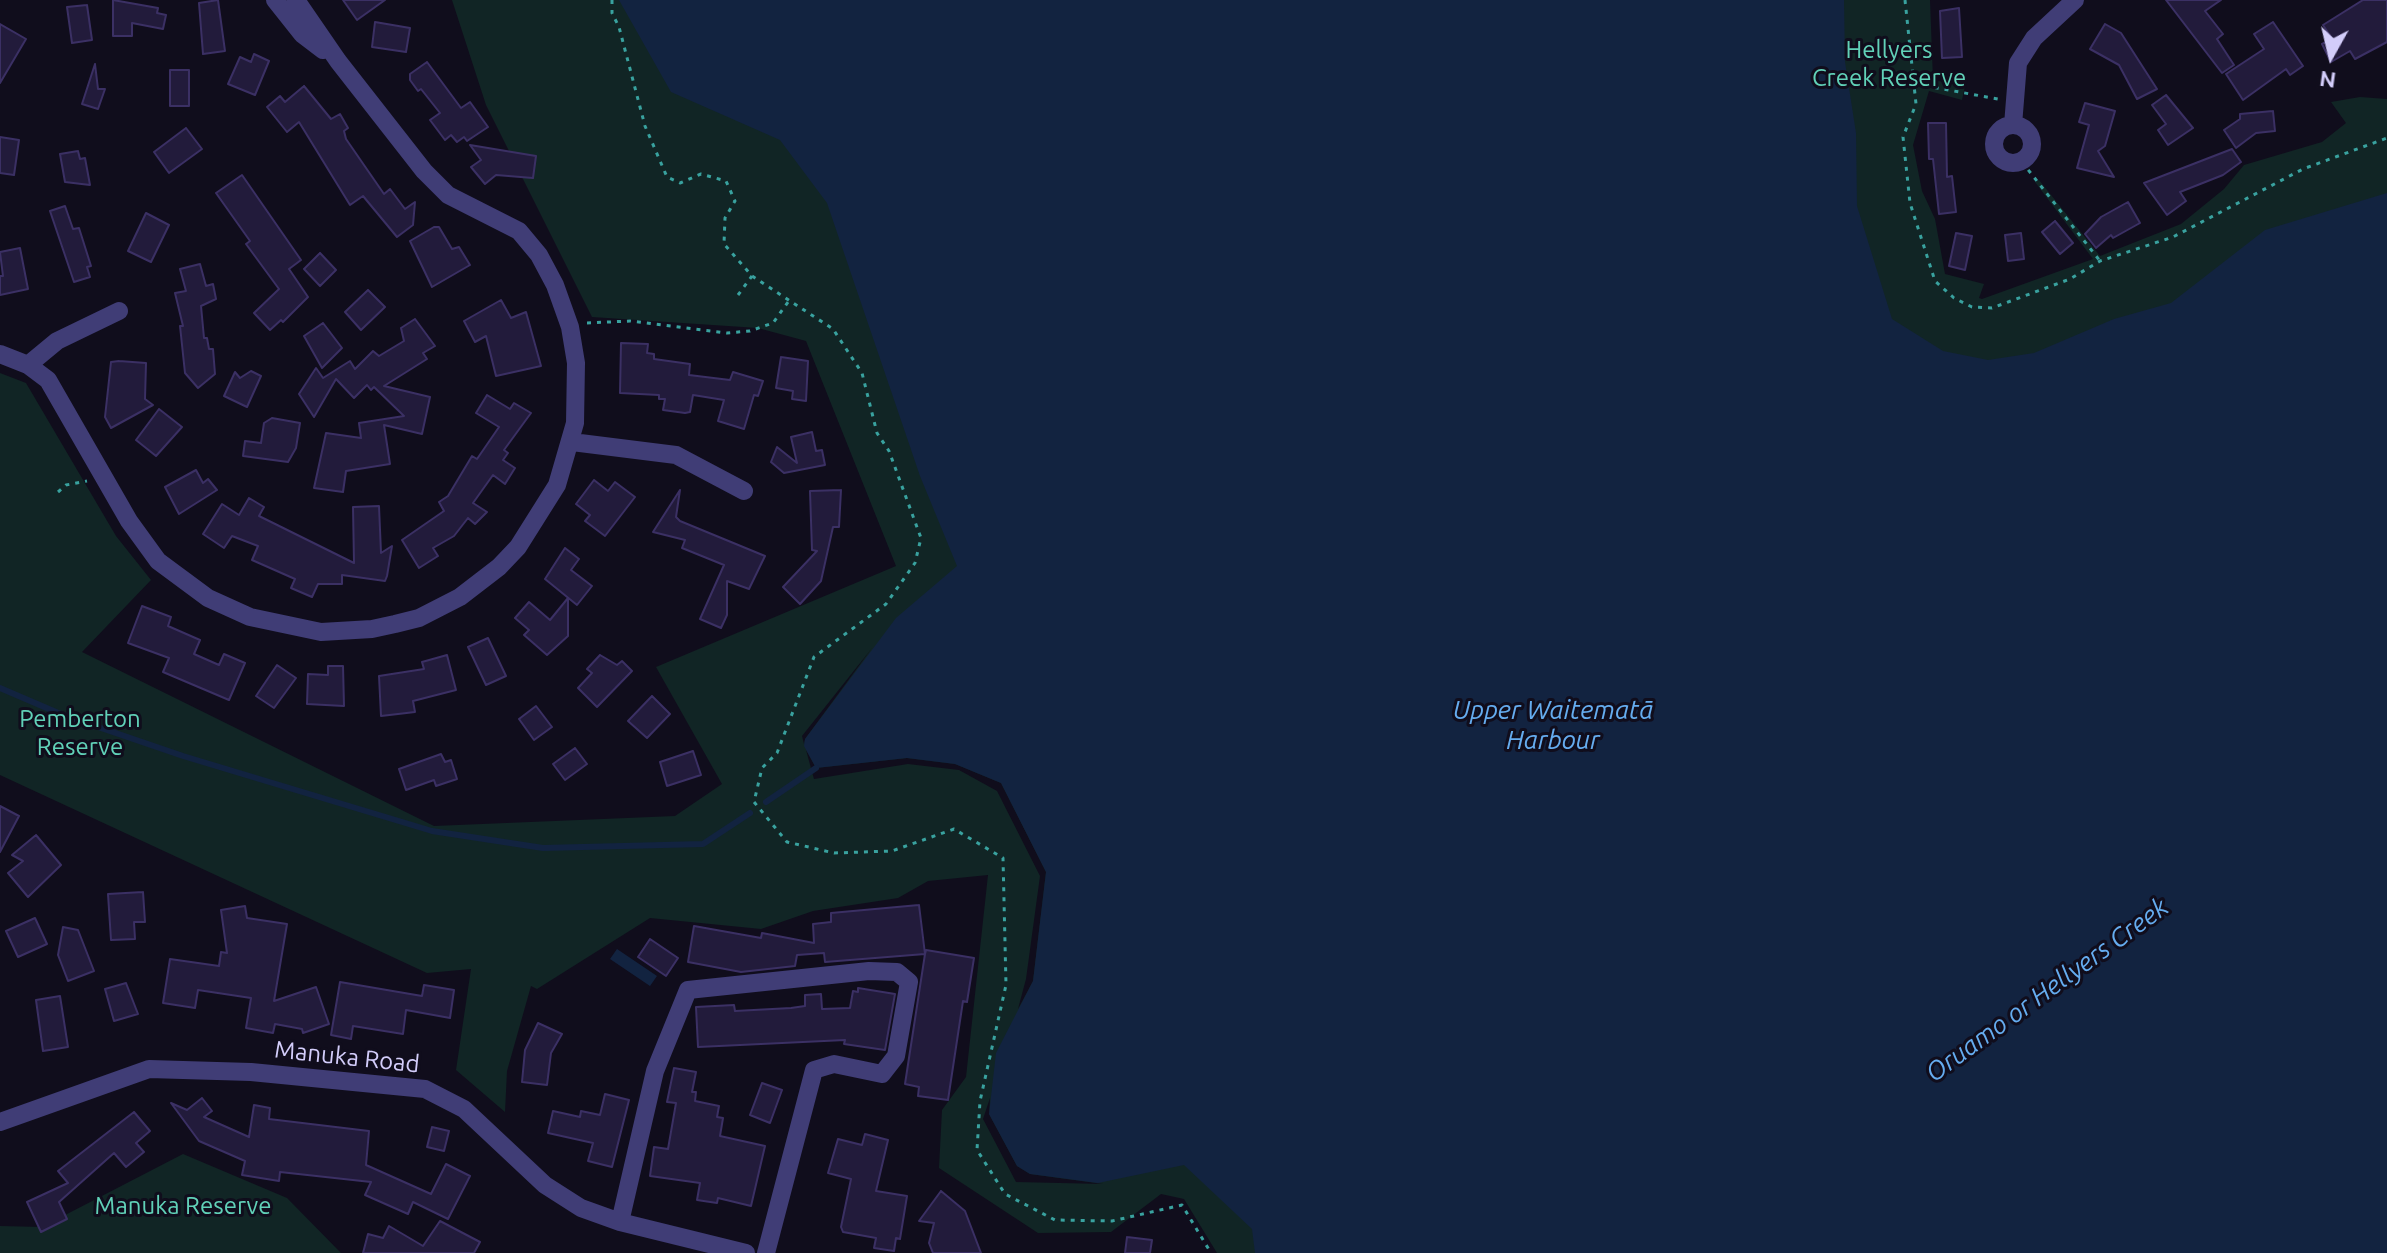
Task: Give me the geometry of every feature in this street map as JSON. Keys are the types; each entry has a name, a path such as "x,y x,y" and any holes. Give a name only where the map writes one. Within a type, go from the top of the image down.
{"street":[{"path":"275,0 302,34 338,61"},
{"path":"0,354 28,365 56,392 129,521 158,561 188,586 250,617 296,629 372,629 419,618 460,597 499,567 534,526 557,485 572,442 577,404 574,345 563,305 539,255 507,223 473,209 435,183 338,61 296,0"},
{"path":"2013,125 2012,101 2018,63 2034,38 2075,0"},
{"path":"2013,125 2024,129 2032,139 2031,152 2022,162 2002,161 1994,150 1997,132 2013,125"},
{"path":"28,365 57,341 119,311"},
{"path":"572,442 676,455 744,491"},
{"path":"620,1222 655,1071 688,990 869,971 897,972 909,982 896,1056 882,1074 834,1064 814,1070 766,1253"},
{"name":"Manuka Road","path":"0,1122 149,1069 251,1072 425,1089 448,1098 476,1118 545,1185 581,1208 620,1222 746,1253"}],"path":[{"path":"612,0 612,13 619,27 645,126 672,181 680,183 701,174 726,181 735,201 725,218 724,244 752,276 833,329 862,373 877,433 889,451 921,538 915,563 886,604 814,657 777,753 762,768 754,802 787,842 834,853 892,851 954,829 1003,858 1006,985 980,1101 977,1150 1005,1194 1055,1220 1112,1221 1182,1205 1211,1253"},
{"path":"1905,0 1916,104 1903,137 1910,203 1935,281 1954,298 1972,307 1992,308 2070,279 2100,261 2173,237 2303,169 2387,138"},
{"path":"1915,84 2012,101"},
{"path":"2022,162 2100,261"},
{"path":"738,295 752,276"},
{"path":"583,324 630,321 727,333 750,331 773,323 788,302"},
{"path":"58,492 61,487 90,479"}],"green space":[{"name":"Upper Waitematā Harbour","path":"452,0 1930,0 1933,80 1965,86 1962,100 1929,91 1913,145 1922,191 1935,219 1945,274 1984,284 1979,298 1982,299 2093,259 2035,182 2039,180 2100,256 2181,224 2224,189 2244,165 2322,142 2346,123 2331,102 2360,97 2387,99 2387,638 1757,1253 1217,1253 1184,1199 1161,1194 1111,1232 1038,1233 939,1168 942,1110 966,1077 988,875 928,881 898,898 813,911 761,929 650,918 537,989 531,986 507,1071 505,1112 456,1070 471,969 427,973 0,775 0,373 26,383 116,536 151,580 82,652 434,826 675,816 722,784 656,667 896,566 806,341 758,328 592,317 486,105","holes":["872,648 805,739 804,744 802,736","806,750 816,768 907,758 955,764 1001,783 1046,872 1033,981 1018,1009 1026,979 1040,876 997,791 959,770 908,764 814,779","990,1098 989,1114 1017,1166 1030,1174 1103,1184 1016,1182 983,1119"]},
{"name":"Manuka Reserve","path":"183,1154 287,1198 341,1253 0,1253 0,1226 42,1227"}],"water":[{"name":"Upper Waitematā Harbour","path":"619,0 1844,0 1845,62 1856,133 1857,206 1892,319 1943,351 1988,360 2034,353 2114,319 2171,303 2265,230 2387,193 2387,1253 1255,1253 1252,1229 1184,1165 1098,1183 1030,1174 1017,1166 989,1114 996,1053 1033,981 1046,872 1001,783 955,764 907,758 816,768 804,746 805,739 896,618 957,566 920,476 827,203 780,140 671,92"},
{"path":"617,949 657,976 650,986 610,959"}],"building":[{"path":"113,0 158,8 157,13 166,15 163,29 132,23 132,36 113,36"},
{"path":"218,0 225,51 203,54 199,3"},
{"path":"343,0 385,0 357,20"},
{"path":"2166,0 2221,0 2205,11 2223,34 2217,39 2234,65 2222,73"},
{"path":"2363,0 2387,0 2387,42 2355,59 2350,51 2331,62 2322,44 2332,39 2323,25"},
{"path":"87,5 92,40 72,43 67,7"},
{"path":"1959,8 1962,57 1942,58 1940,11"},
{"path":"375,22 410,28 406,52 372,47"},
{"path":"2273,22 2303,66 2290,75 2286,69 2243,100 2226,74 2264,49 2254,34"},
{"path":"0,24 26,39 0,83"},
{"path":"2105,24 2121,33 2157,89 2137,99 2119,65 2090,49"},
{"path":"254,54 269,61 255,95 228,84 240,57 251,62"},
{"path":"427,62 461,108 470,102 488,127 467,141 464,137 457,142 451,135 445,140 430,120 440,113 410,80 410,74"},
{"path":"95,64 98,89 105,89 98,109 82,104"},
{"path":"170,70 189,70 189,106 170,106"},
{"path":"304,86 331,119 340,114 348,128 344,131 346,139 384,194 390,189 405,209 415,202 413,225 397,237 363,196 350,205 299,122 287,132 267,107 280,96 285,102"},
{"path":"2166,95 2193,128 2168,145 2158,130 2166,124 2152,105"},
{"path":"2085,103 2115,111 2105,146 2098,151 2114,177 2077,168 2089,125 2079,122"},
{"path":"2273,111 2275,131 2256,133 2236,148 2224,130 2240,119 2240,114"},
{"path":"1928,123 1946,123 1947,177 1952,176 1956,212 1939,214 1933,159 1929,159"},
{"path":"186,128 202,149 169,173 154,152"},
{"path":"0,137 19,140 14,175 0,173"},
{"path":"470,145 536,156 533,178 496,175 485,184 471,167 481,160"},
{"path":"2232,149 2241,162 2223,175 2180,192 2186,201 2167,215 2144,183"},
{"path":"78,151 80,159 85,158 90,185 65,182 60,154"},
{"path":"242,175 301,260 289,269 308,297 283,322 281,320 270,330 254,313 279,289 246,244 250,241 216,193"},
{"path":"2128,202 2140,223 2113,238 2111,235 2096,248 2085,234 2101,217"},
{"path":"65,206 73,229 79,228 91,266 87,267 90,277 74,282 50,211"},
{"path":"146,213 169,225 151,262 128,251"},
{"path":"2055,221 2073,243 2060,254 2042,232"},
{"path":"439,227 452,249 459,247 470,265 432,287 410,241"},
{"path":"1956,233 1972,236 1965,270 1949,266"},
{"path":"2021,233 2024,259 2008,261 2005,235"},
{"path":"20,248 28,289 0,295 0,276 3,276 0,252"},
{"path":"320,253 336,270 320,286 304,269"},
{"path":"200,264 206,286 213,284 216,299 201,306 204,338 207,338 209,349 213,349 215,374 198,388 185,373 180,326 183,326 175,293 186,291 180,269"},
{"path":"368,290 385,307 361,330 345,312"},
{"path":"501,300 511,318 526,312 541,366 496,376 486,336 475,342 464,321"},
{"path":"415,319 435,346 423,353 427,359 384,386 430,397 422,434 384,425 390,464 346,471 343,492 314,488 326,433 361,438 359,423 404,416 374,387 371,390 367,385 354,398 336,379 314,417 299,394 316,368 323,378 350,361 355,369 373,351 379,356 404,341 401,328"},
{"path":"323,323 342,348 322,368 304,336"},
{"path":"621,343 648,344 647,353 654,354 654,359 690,364 689,375 730,380 733,372 763,381 758,396 754,395 744,429 718,421 724,400 693,395 690,412 685,413 663,410 665,399 659,399 659,395 620,393"},
{"path":"781,357 808,361 806,401 792,399 793,391 776,388"},
{"path":"111,362 146,363 145,399 153,405 111,428 105,417"},
{"path":"251,371 261,376 247,407 224,396 235,372 240,378"},
{"path":"487,395 510,409 514,403 531,413 504,450 508,453 503,460 515,468 505,484 493,475 473,503 487,512 475,524 468,518 454,536 433,548 438,556 419,568 402,540 444,511 439,502 448,496 472,456 477,459 499,427 476,413"},
{"path":"159,409 182,427 156,456 136,440"},
{"path":"272,418 300,423 296,448 288,462 243,456 245,441 261,443 264,423"},
{"path":"812,432 816,451 822,450 825,465 784,473 771,462 777,447 797,463 791,437"},
{"path":"196,470 203,483 208,479 217,490 179,514 165,487"},
{"path":"594,480 608,491 615,482 635,497 605,536 585,521 590,515 576,504"},
{"path":"680,490 676,517 680,521 765,556 749,589 727,581 727,615 721,628 700,619 724,565 682,548 685,540 653,532"},
{"path":"841,490 839,527 833,527 821,581 800,604 783,587 817,551 812,550 810,491"},
{"path":"249,498 264,507 259,516 354,563 353,507 379,506 381,553 392,546 385,581 342,575 342,584 318,584 312,597 291,588 295,579 252,560 258,546 232,536 224,548 203,534 222,504 239,515"},
{"path":"565,548 579,559 571,570 592,586 577,605 545,579"},
{"path":"568,598 568,636 547,655 524,635 529,630 515,618 529,602 550,620"},
{"path":"142,606 171,617 168,626 200,640 194,654 219,665 224,654 245,663 229,700 163,672 169,658 128,643"},
{"path":"488,638 506,676 486,685 468,647"},
{"path":"447,655 456,690 413,701 415,712 381,716 379,676 424,669 422,662"},
{"path":"600,655 617,665 622,661 632,671 597,707 578,688 592,673 587,669"},
{"path":"277,665 296,678 274,708 256,696"},
{"path":"328,666 343,666 344,706 307,704 308,674 328,675"},
{"path":"652,696 670,714 647,738 628,721"},
{"path":"536,706 552,727 534,740 519,719"},
{"path":"575,748 587,764 565,780 553,764"},
{"path":"693,751 701,775 667,786 660,762"},
{"path":"441,754 445,762 451,760 457,779 436,786 434,780 406,790 399,769"},
{"path":"0,806 19,816 0,852"},
{"path":"36,835 61,865 28,897 8,873 23,861 12,855"},
{"path":"143,892 145,922 134,922 135,939 111,940 108,894"},
{"path":"919,905 925,954 825,962 824,953 797,955 795,966 741,972 688,962 694,926 761,938 762,933 814,943 813,924 831,922 831,913"},
{"path":"245,906 247,918 287,924 274,1001 316,987 329,1024 303,1033 302,1029 275,1024 273,1033 246,1028 251,998 198,990 195,1008 163,1003 170,959 219,966 221,952 227,953 221,910"},
{"path":"35,918 47,944 18,957 6,931"},
{"path":"63,927 78,930 94,971 68,981 58,955"},
{"path":"650,939 678,958 666,976 638,957"},
{"path":"926,950 974,958 967,1002 963,1001 948,1100 918,1096 919,1087 905,1084"},
{"path":"340,982 422,996 424,985 454,990 450,1018 406,1010 403,1034 353,1026 351,1039 331,1035"},
{"path":"126,983 138,1014 114,1021 105,989"},
{"path":"858,988 895,994 885,1050 844,1044 845,1040 698,1047 696,1007 734,1005 735,1011 791,1008 805,1006 805,995 821,994 822,1009 850,1008 853,991 858,992"},
{"path":"60,996 68,1047 43,1051 36,1000"},
{"path":"538,1023 562,1034 551,1053 547,1085 522,1082 525,1050"},
{"path":"674,1068 696,1072 692,1092 696,1092 695,1101 719,1106 717,1117 723,1118 720,1136 765,1146 751,1206 718,1198 717,1203 697,1200 700,1183 650,1176 654,1147 668,1149 676,1103 667,1102"},
{"path":"762,1083 782,1090 770,1123 750,1115"},
{"path":"605,1094 629,1100 612,1167 588,1161 593,1143 548,1133 553,1111 580,1117 581,1111 600,1115"},
{"path":"202,1098 212,1111 204,1117 249,1137 254,1105 270,1108 269,1119 369,1131 366,1165 431,1194 446,1164 470,1176 448,1219 413,1202 408,1214 365,1195 371,1182 280,1172 279,1181 242,1175 245,1161 199,1141 171,1103 187,1110"},
{"path":"134,1112 150,1131 136,1143 144,1152 126,1167 114,1153 59,1202 67,1219 41,1232 27,1202 68,1183 58,1171"},
{"path":"432,1127 449,1131 444,1151 427,1147"},
{"path":"865,1134 888,1140 876,1191 907,1196 900,1239 896,1238 894,1251 874,1248 876,1238 843,1232 841,1227 851,1179 828,1173 838,1139 862,1145"},
{"path":"941,1191 965,1211 981,1253 933,1253 929,1243 934,1223 919,1221"},
{"path":"440,1221 480,1242 474,1253 363,1253 368,1234 383,1238 389,1226 423,1246"},
{"path":"1127,1237 1152,1240 1150,1253 1125,1253"}],"waterway":[{"path":"0,688 63,715 183,756 432,831 543,848 703,844 750,813"},
{"path":"766,802 816,768"}],"park label":[{"name":"Hellyers Creek Reserve","path":"1889,64"},
{"name":"Pemberton Reserve","path":"80,733"}],"water label":[{"name":"Oruamo or Hellyers Creek","path":"2047,990"}]}
